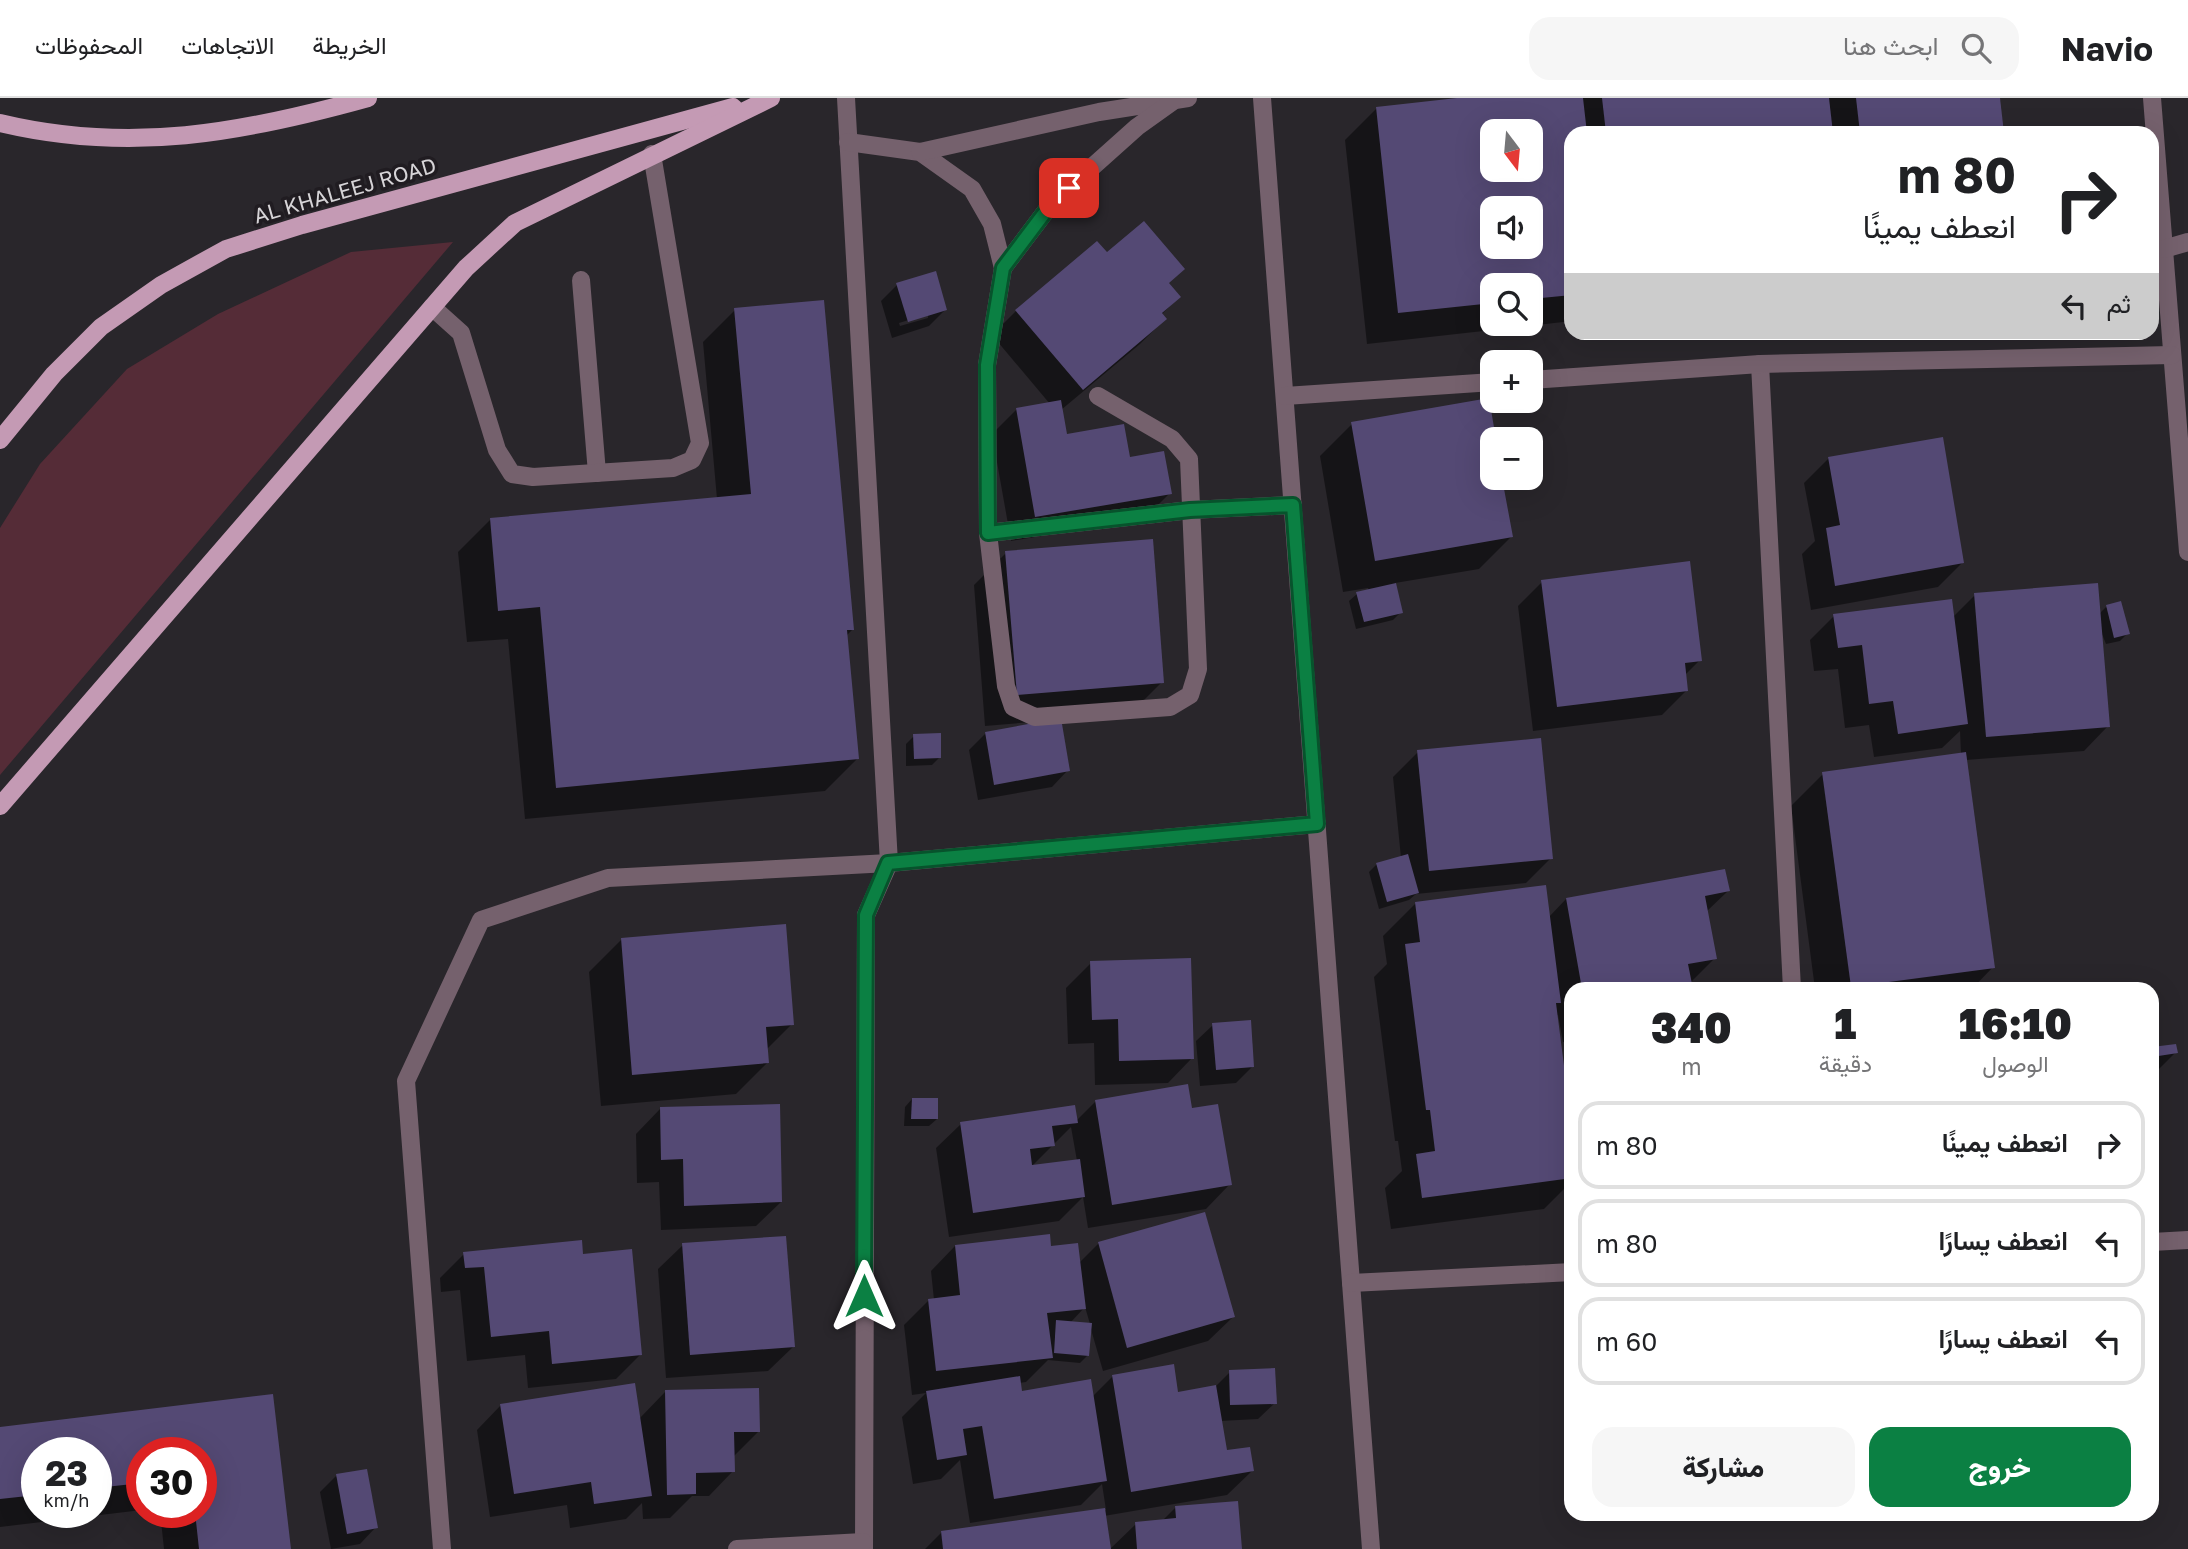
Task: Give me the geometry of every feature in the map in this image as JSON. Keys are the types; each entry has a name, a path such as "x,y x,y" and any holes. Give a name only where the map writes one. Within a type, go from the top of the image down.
{"main road":[{"path":"0,123 44,133 145,140 230,131 368,98"},
{"name":"AL KHALEEJ ROAD","path":"0,440 54,374 101,327 161,285 226,249 302,225 765,98"},
{"path":"0,806 466,268 515,223 771,98"}],"street":[{"path":"737,1549 864,1545 866,915 888,863 846,98"},
{"path":"1262,98 1371,1549"},
{"path":"2152,98 2154,126"},
{"path":"848,142 919,152 1099,112 1181,99"},
{"path":"1003,268 1052,203 1137,127 1181,99"},
{"path":"919,152 972,189 992,224 1003,268 987,365 988,533 1006,687 1013,707 1035,717 1170,707 1190,695 1198,669 1189,459 1172,439 1098,396"},
{"path":"432,307 461,333 498,450 512,474 533,477 673,468 692,460 700,443 652,154"},
{"path":"2159,186 2188,552"},
{"path":"2164,249 2188,242"},
{"path":"581,280 597,473"},
{"path":"1543,379 1759,364 2172,355"},
{"path":"1759,364 1792,982"},
{"path":"1285,396 1480,383"},
{"path":"988,533 1190,510 1293,505"},
{"path":"442,1549 406,1081 481,920 608,878 888,863 1317,824"},
{"path":"2159,1242 2188,1240"},
{"path":"1351,1283 1564,1272"}],"shaded area":[{"path":"453,242 0,775 0,528 40,464 127,369 218,314 351,252"}],"building":[{"path":"1457,98 1583,98 1586,126 1564,126 1564,296 1543,298 1543,273 1480,273 1480,304 1398,313 1376,107"},
{"path":"1602,98 1829,98 1832,126 1605,126"},
{"path":"1856,98 2000,98 2003,126 1859,126"},
{"path":"1144,221 1185,269 1169,283 1181,297 1162,313 1167,319 1083,390 1015,310 1097,241 1107,252"},
{"path":"936,271 947,310 908,322 896,283"},
{"path":"824,300 854,630 847,630 859,759 556,788 540,607 498,611 490,518 751,494 734,308"},
{"path":"1061,400 1067,434 1124,424 1130,457 1164,451 1172,494 1035,517 1016,408"},
{"path":"1480,400 1480,413 1492,413 1494,427 1480,427 1480,490 1504,490 1513,537 1375,561 1351,422"},
{"path":"1943,437 1964,563 1835,586 1826,528 1840,525 1828,457"},
{"path":"1153,539 1164,683 1017,695 1005,551"},
{"path":"1690,561 1702,661 1685,663 1688,691 1557,707 1541,580"},
{"path":"1396,583 1403,613 1364,622 1356,592"},
{"path":"2098,583 2110,727 1986,737 1974,593"},
{"path":"1952,599 1968,724 1898,734 1893,701 1869,704 1862,645 1838,648 1833,614"},
{"path":"2121,601 2130,634 2114,638 2106,605"},
{"path":"1061,718 1070,771 994,785 985,732"},
{"path":"941,733 941,758 914,759 913,734"},
{"path":"1541,738 1553,859 1429,871 1417,750"},
{"path":"1966,752 1995,968 1889,982 1850,982 1822,772"},
{"path":"1408,854 1419,893 1387,902 1376,863"},
{"path":"1725,869 1730,891 1705,896 1717,959 1688,964 1692,982 1581,982 1566,898"},
{"path":"1546,885 1561,1003 1556,1003 1564,1066 1564,1179 1422,1198 1416,1154 1435,1151 1430,1110 1426,1110 1405,944 1420,942 1415,902"},
{"path":"786,924 794,1025 766,1027 769,1063 632,1075 621,938"},
{"path":"1191,958 1194,1059 1119,1061 1118,1019 1092,1020 1090,961"},
{"path":"1251,1020 1254,1067 1216,1070 1212,1023"},
{"path":"2176,1044 2178,1053 2159,1056 2159,1046"},
{"path":"1188,1084 1192,1108 1218,1104 1232,1185 1112,1205 1095,1100"},
{"path":"912,1098 938,1098 938,1119 911,1119"},
{"path":"780,1104 782,1202 684,1206 683,1159 661,1160 660,1107"},
{"path":"1075,1105 1078,1123 1052,1126 1055,1146 1030,1149 1032,1165 1080,1159 1085,1197 973,1213 960,1122"},
{"path":"1205,1212 1235,1317 1127,1348 1098,1242"},
{"path":"1050,1234 1051,1246 1078,1243 1086,1309 1047,1313 1053,1358 936,1371 928,1299 960,1295 955,1245"},
{"path":"786,1236 795,1347 690,1355 682,1243"},
{"path":"582,1240 583,1254 632,1249 642,1355 552,1364 549,1331 491,1337 484,1267 465,1268 463,1252"},
{"path":"1056,1320 1092,1323 1089,1356 1054,1353"},
{"path":"1174,1364 1178,1392 1216,1385 1227,1450 1250,1447 1254,1471 1131,1492 1112,1375"},
{"path":"1275,1368 1277,1404 1230,1405 1229,1370"},
{"path":"1020,1376 1022,1391 1091,1379 1107,1481 994,1499 982,1426 963,1429 967,1455 937,1460 926,1391"},
{"path":"635,1383 652,1496 594,1504 591,1482 514,1494 500,1404"},
{"path":"759,1388 760,1432 734,1432 735,1472 696,1473 696,1494 667,1495 665,1390"},
{"path":"273,1394 291,1549 199,1549 197,1528 217,1528 217,1437 126,1437 126,1485 112,1486 112,1437 21,1437 21,1497 0,1499 0,1427"},
{"path":"367,1469 378,1528 347,1534 336,1474"},
{"path":"1238,1501 1242,1549 1137,1549 1135,1522 1176,1518 1175,1506"},
{"path":"1105,1508 1111,1549 943,1549 941,1531"}],"route":[{"path":"864,1296 866,915 888,863 1317,824 1293,505 1190,510 1033,530 988,533 985,462 987,365 1003,268 1052,203 1069,188"}]}
